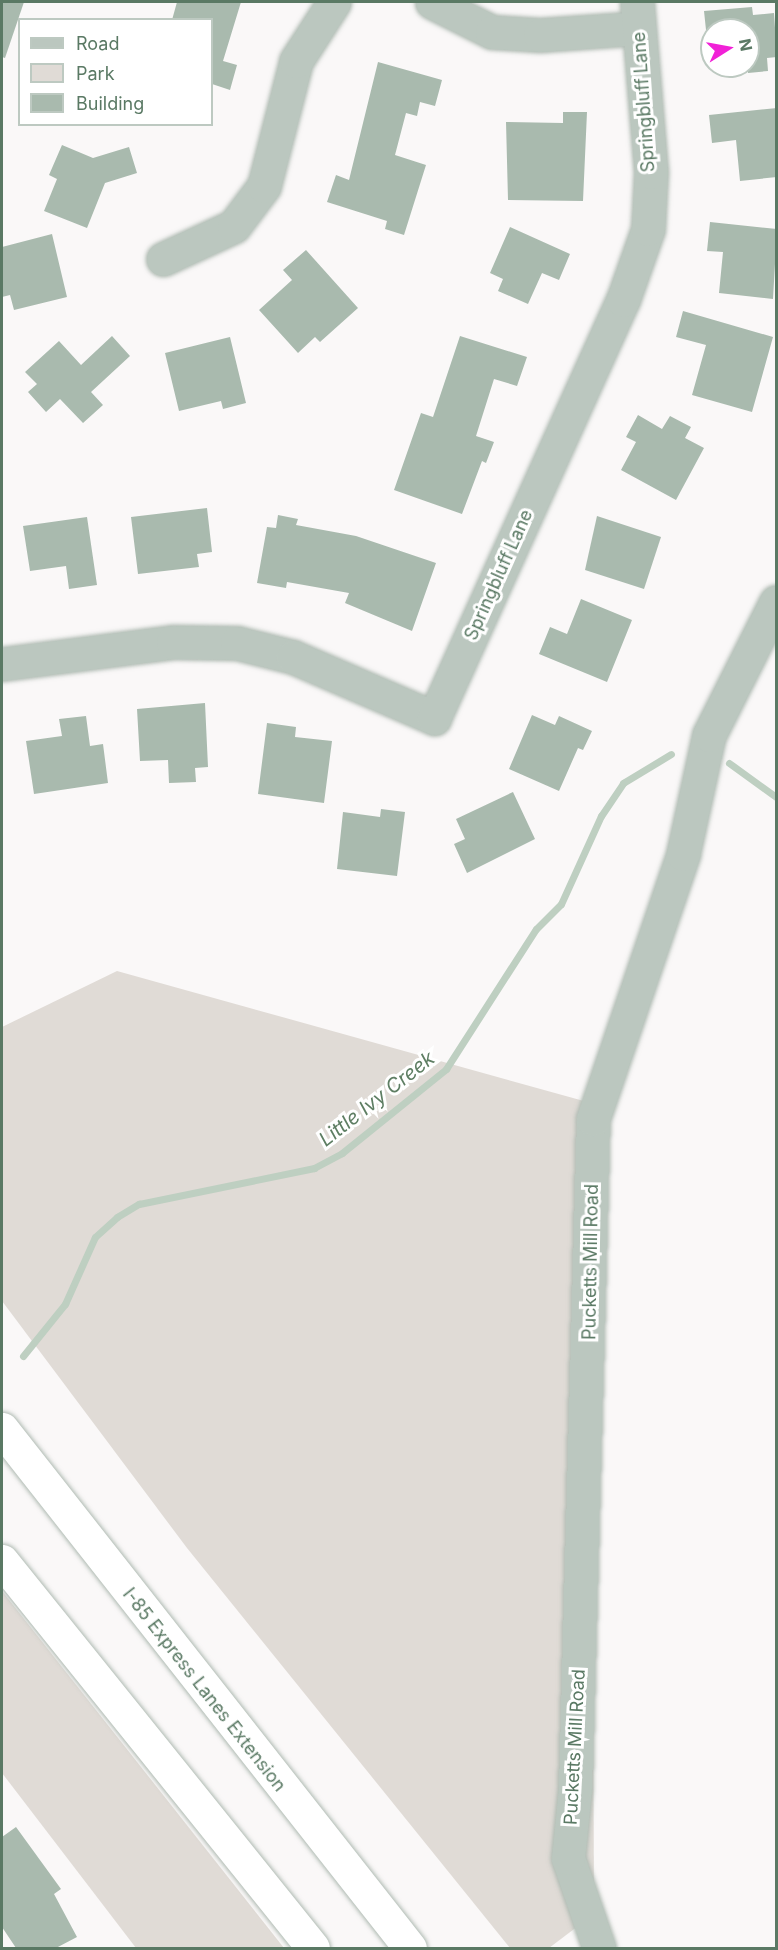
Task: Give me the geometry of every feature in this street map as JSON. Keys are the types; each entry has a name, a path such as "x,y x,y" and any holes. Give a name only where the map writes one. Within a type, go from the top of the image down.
{"highway":[{"name":"I-85 Express Lanes Extension","path":"2,1429 410,1948"},
{"path":"2,1561 313,1948"}],"street":[{"path":"163,259 234,226 264,186 296,61 334,2"},
{"path":"432,2 492,32 540,35 638,15"},
{"name":"Springbluff Lane","path":"2,664 173,642 237,643 294,657 434,717 623,300 648,229 651,172 638,15"},
{"name":"Pucketts Mill Road","path":"598,1948 568,1858 575,1788 593,1119 683,854 709,735 777,602"}],"green space":[{"path":"117,971 591,1103 594,1914 549,1948 510,1948 187,1548 2,1301 2,1027"},
{"path":"2,1591 284,1948 136,1948 2,1773"}],"building":[{"path":"2,2 24,2 5,58 2,57"},
{"path":"177,2 241,2 223,61 237,65 230,90 213,84 213,18 173,18"},
{"path":"752,7 753,15 774,13 777,57 767,58 768,71 760,72 760,18 705,18 704,11"},
{"path":"378,62 442,80 435,106 420,102 417,116 406,113 395,155 426,165 404,235 385,229 387,221 327,202 336,175 349,180"},
{"path":"777,108 777,177 740,181 736,140 712,143 709,115"},
{"path":"563,112 587,112 583,201 508,200 506,122 563,123"},
{"path":"62,145 93,158 129,147 137,173 105,183 87,228 44,211 57,179 49,175"},
{"path":"710,222 777,229 773,299 719,293 723,252 707,251"},
{"path":"510,227 570,254 559,280 542,273 528,304 498,291 503,279 490,273"},
{"path":"52,234 67,297 14,310 10,295 2,297 2,247"},
{"path":"306,250 358,308 320,342 315,337 298,353 259,310 292,280 283,270"},
{"path":"683,311 773,337 752,412 692,395 706,345 676,337"},
{"path":"112,336 130,356 91,392 103,405 83,423 60,399 46,412 28,392 37,384 25,372 59,341 81,365"},
{"path":"460,336 527,357 517,386 494,379 476,436 494,442 486,463 482,461 462,514 394,490 421,413 433,417"},
{"path":"230,337 246,403 223,409 221,401 179,411 165,353"},
{"path":"638,415 662,429 670,416 691,427 685,438 704,448 676,500 621,470 636,442 626,437"},
{"path":"207,508 212,552 197,554 199,567 138,574 131,517"},
{"path":"278,515 298,519 296,525 356,536 436,563 412,631 345,603 349,593 287,582 286,588 257,583 267,527 276,528"},
{"path":"597,516 661,537 644,589 585,570"},
{"path":"87,517 97,585 69,589 66,566 30,571 23,526"},
{"path":"581,599 632,620 607,682 539,654 550,627 567,634"},
{"path":"205,703 208,767 195,768 196,782 169,783 168,760 140,761 137,709"},
{"path":"532,715 555,725 559,716 592,731 583,750 578,748 559,791 509,769"},
{"path":"86,716 90,746 103,744 108,783 34,794 26,741 62,736 59,719"},
{"path":"267,723 296,727 295,737 332,741 324,803 258,794"},
{"path":"513,792 535,839 467,873 454,844 465,839 456,819"},
{"path":"381,809 405,812 397,876 337,869 343,812 380,817"},
{"path":"16,1827 61,1889 54,1894 77,1937 56,1948 16,1948 2,1927 2,1837"}],"waterway":[{"name":"Little Ivy Creek","path":"23,1356 65,1304 95,1237 117,1217 139,1204 314,1168 342,1153 446,1069 536,929 561,904 601,816 623,783 671,754"},
{"name":"Little Ivy Creek","path":"729,763 776,797"}]}
